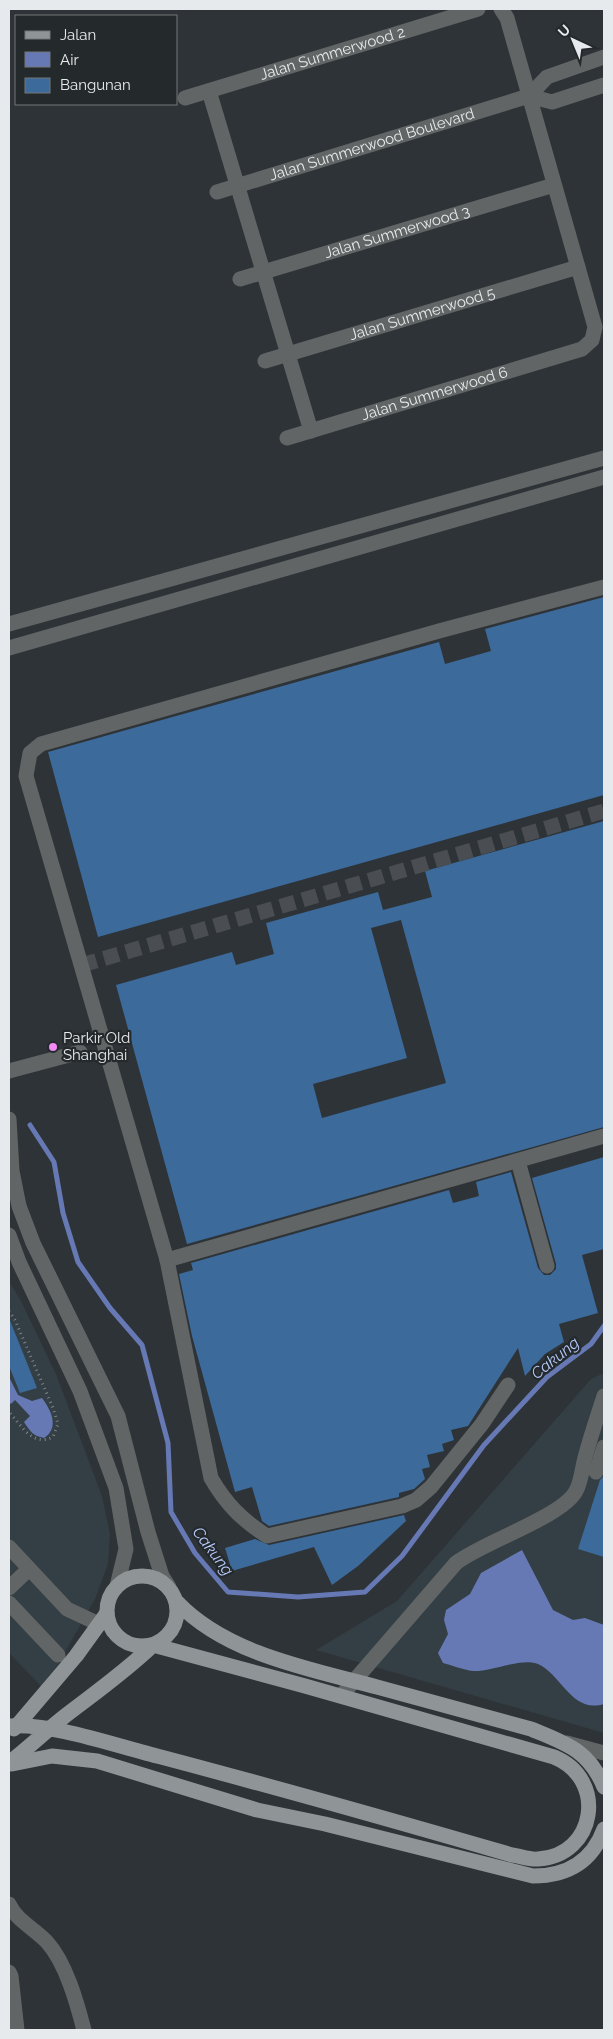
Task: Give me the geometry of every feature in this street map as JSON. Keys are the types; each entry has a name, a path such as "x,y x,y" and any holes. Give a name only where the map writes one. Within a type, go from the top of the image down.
{"main road":[{"path":"12,1729 103,1619 107,1603 117,1586 124,1580 143,1576 161,1581 169,1587 177,1602 189,1615 205,1626 246,1648 354,1681 530,1729 560,1742 588,1758 604,1787"},
{"path":"9,1764 153,1645 163,1640 174,1627 177,1619 177,1602"},
{"path":"12,1729 50,1729 270,1786 538,1860 564,1851 576,1843 584,1831 589,1802 586,1789 581,1777 565,1762 342,1696 153,1645 132,1645 114,1633 103,1619"},
{"path":"9,1764 37,1758 81,1757 262,1811 326,1824 533,1876 557,1874 576,1868 588,1857 599,1842 604,1829"},
{"path":"262,1811 270,1786"}],"street":[{"name":"Jalan Summerwood 2","path":"185,98 478,9"},
{"path":"500,9 507,18 578,267"},
{"path":"529,96 547,77 604,57"},
{"path":"529,96 552,102 604,85"},
{"path":"209,91 311,431"},
{"name":"Jalan Summerwood Boulevard","path":"216,192 529,96"},
{"name":"Jalan Summerwood 3","path":"240,279 554,185"},
{"name":"Jalan Summerwood 6","path":"287,438 582,349 592,340 595,327 578,267"},
{"name":"Jalan Summerwood 5","path":"265,361 578,267"},
{"path":"9,624 604,458"},
{"path":"9,648 604,477"},
{"path":"291,546 298,565"},
{"path":"508,1385 482,1424 442,1473 416,1500 402,1506 267,1536 236,1514 224,1501 211,1478 167,1260 26,776 30,753 41,744 439,631 604,587"},
{"path":"9,1072 80,1052"},
{"path":"9,1120 12,1171 19,1206 33,1244 118,1416 148,1532 162,1576 169,1587"},
{"path":"167,1260 604,1136"},
{"path":"518,1160 547,1266"},
{"path":"9,1234 19,1262 80,1392 116,1488 126,1549 117,1586"},
{"path":"594,1472 604,1396"},
{"path":"342,1696 456,1563 471,1552 563,1505 594,1472 604,1447"},
{"path":"9,1547 67,1609 103,1619"},
{"path":"9,1588 29,1569"},
{"path":"9,1603 58,1655"},
{"path":"560,1742 604,1753"},
{"path":"9,1904 25,1923 48,1942 77,2005 84,2030"},
{"path":"9,1972 17,2030"}],"path":[{"path":"9,1312 15,1320 58,1424 53,1436 44,1441 34,1439 9,1412"}],"shaded area":[{"path":"9,1281 21,1301 56,1374 102,1496 110,1534 108,1564 95,1599 57,1666 41,1686 9,1653"},
{"path":"604,1373 604,1733 316,1650 397,1601 591,1379"}],"water":[{"path":"9,1377 18,1395 32,1401 42,1398 51,1413 52,1429 44,1438 34,1434 28,1428 24,1422 30,1416 15,1400 11,1404 9,1402"},
{"path":"522,1550 553,1610 573,1620 585,1618 604,1625 604,1704 593,1706 575,1699 546,1669 531,1662 515,1663 480,1671 465,1670 443,1663 438,1653 448,1634 444,1620 446,1610 470,1594 481,1573"}],"building":[{"path":"604,597 604,795 98,937 48,752 439,642 445,664 491,651 485,629"},
{"path":"604,821 604,1127 187,1244 116,985 232,952 236,965 274,954 266,923 378,892 383,910 432,897 425,871","holes":["401,920 446,1083 322,1118 313,1084 407,1058 371,928"]},
{"path":"604,1157 604,1249 582,1255 598,1313 559,1324 564,1342 545,1354 525,1376 518,1348 468,1426 451,1430 454,1440 442,1444 444,1451 427,1455 430,1467 422,1469 425,1479 414,1489 399,1493 399,1497 269,1526 262,1521 252,1487 235,1492 192,1336 179,1274 193,1270 191,1263 449,1190 453,1203 479,1196 476,1182 511,1172 538,1268 544,1275 550,1275 556,1269 556,1264 532,1178"},
{"path":"9,1318 37,1388 20,1393 9,1366"},
{"path":"604,1476 604,1557 578,1549 600,1480"},
{"path":"404,1515 406,1521 358,1566 332,1585 314,1547 232,1571 225,1548 255,1539 269,1545"}],"waterway":[{"name":"Cakung","path":"30,1125 54,1162 63,1213 78,1262 110,1308 142,1345 168,1443 171,1512 195,1553 228,1592 298,1597 365,1592 402,1556 484,1445 547,1377 591,1344 604,1326"}],"tunnel":[{"path":"82,965 604,811"}],"place":[{"name":"Parkir Old Shanghai","path":"53,1047"}]}
